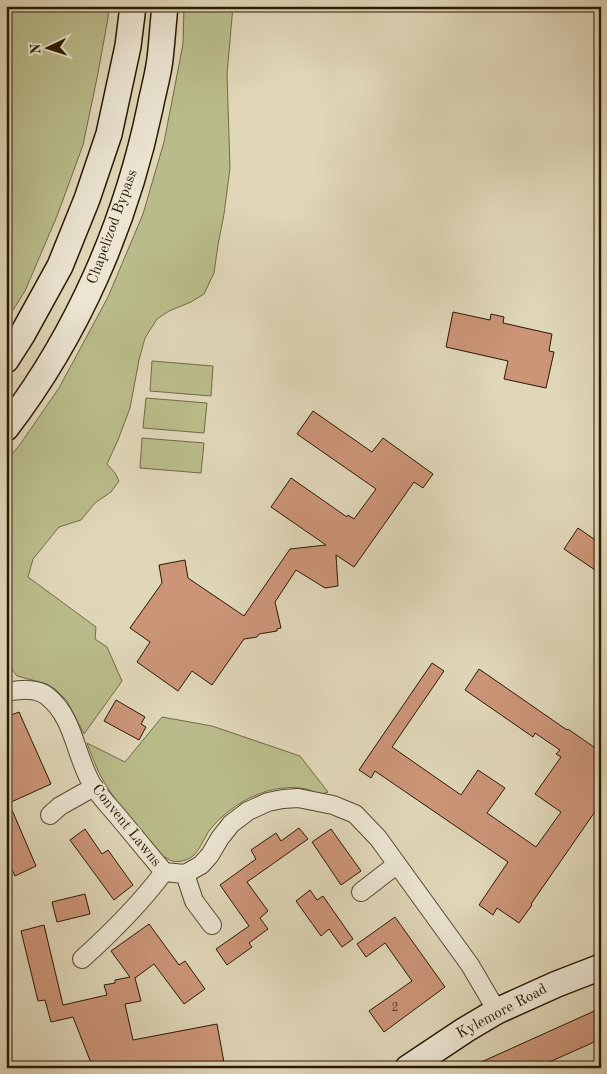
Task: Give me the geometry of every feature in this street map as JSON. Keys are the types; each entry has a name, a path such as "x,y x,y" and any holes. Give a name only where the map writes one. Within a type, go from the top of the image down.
{"main road":[{"path":"6,360 60,266 87,199 109,134 128,46 133,6"},
{"name":"Chapelizod Bypass","path":"6,428 18,413 60,348 97,275 119,218 142,144 159,61 165,6"},
{"name":"Kylemore Road","path":"408,1068 465,1030 498,1011 557,984 601,967"}],"street":[{"name":"Convent Lawns","path":"6,692 33,690 45,694 58,706 71,729 83,768 94,787 164,872 185,874"},
{"path":"50,815 60,806 94,787"},
{"path":"212,925 194,901 185,874 201,865 210,855 230,824 248,811 268,802 282,799 298,798 333,805 354,814 378,838 470,965 498,1011"},
{"path":"362,892 396,865"},
{"path":"82,959 122,922 164,872"}],"green space":[{"path":"6,6 109,6 83,145 57,216 25,291 6,321 6,85 8,66 6,61"},
{"path":"184,6 233,6 227,74 230,168 214,273 204,294 157,319 145,338 130,408 107,464 119,481 111,492 95,503 81,520 59,527 33,559 28,577 96,627 95,639 107,647 122,681 84,734 67,701 47,684 17,676 13,671 6,652 6,462 59,388 108,297 143,214 164,142 183,44"},
{"path":"152,361 213,366 211,396 150,391"},
{"path":"146,398 207,403 204,433 143,428"},
{"path":"142,438 204,443 201,473 140,468"},
{"path":"162,717 212,726 300,756 328,792 320,795 308,789 280,788 243,801 210,829 197,852 192,857 187,860 171,861 162,856 117,802 101,777 87,743 125,762"}],"building":[{"path":"453,312 490,320 491,314 504,317 503,323 552,334 549,351 554,352 546,388 504,379 508,361 446,347"},
{"path":"313,411 372,452 383,438 433,474 423,488 414,482 354,567 336,555 338,586 325,588 296,570 275,602 281,628 277,629 277,631 259,634 257,637 244,639 212,685 192,671 178,691 137,662 150,642 130,628 162,583 159,565 185,560 188,578 244,616 290,549 326,545 271,507 291,478 347,517 348,515 354,519 376,489 297,434"},
{"path":"578,528 601,544 601,574 564,549"},
{"path":"432,663 444,671 392,747 461,795 478,770 505,788 487,813 536,847 561,812 535,794 561,757 556,754 560,750 535,733 533,737 465,690 479,669 601,752 601,803 519,923 497,908 493,915 479,905 508,862 375,771 371,778 359,770"},
{"path":"116,700 145,717 141,724 146,727 139,740 104,721"},
{"path":"19,712 51,784 9,803 36,866 15,876 6,857 6,717"},
{"path":"299,828 308,839 247,882 268,911 260,918 268,929 249,943 252,947 227,965 216,949 249,926 220,885 256,859 251,850 276,833 281,841"},
{"path":"85,829 102,854 108,850 133,885 114,900 70,840"},
{"path":"331,829 361,871 341,885 312,842"},
{"path":"310,890 317,900 323,896 353,939 342,947 329,929 321,936 296,901"},
{"path":"85,894 90,914 57,922 52,902"},
{"path":"395,917 445,987 384,1032 369,1011 412,981 385,943 366,957 357,944"},
{"path":"149,924 179,965 185,961 205,989 184,1004 154,964 135,978 141,1001 125,1004 133,1040 217,1024 225,1068 93,1068 73,1017 51,1022 45,1000 38,1001 21,931 44,925 63,1005 107,995 104,985 115,983 115,980 130,977 111,951"},
{"path":"601,1008 601,1039 536,1068 468,1068"}]}
